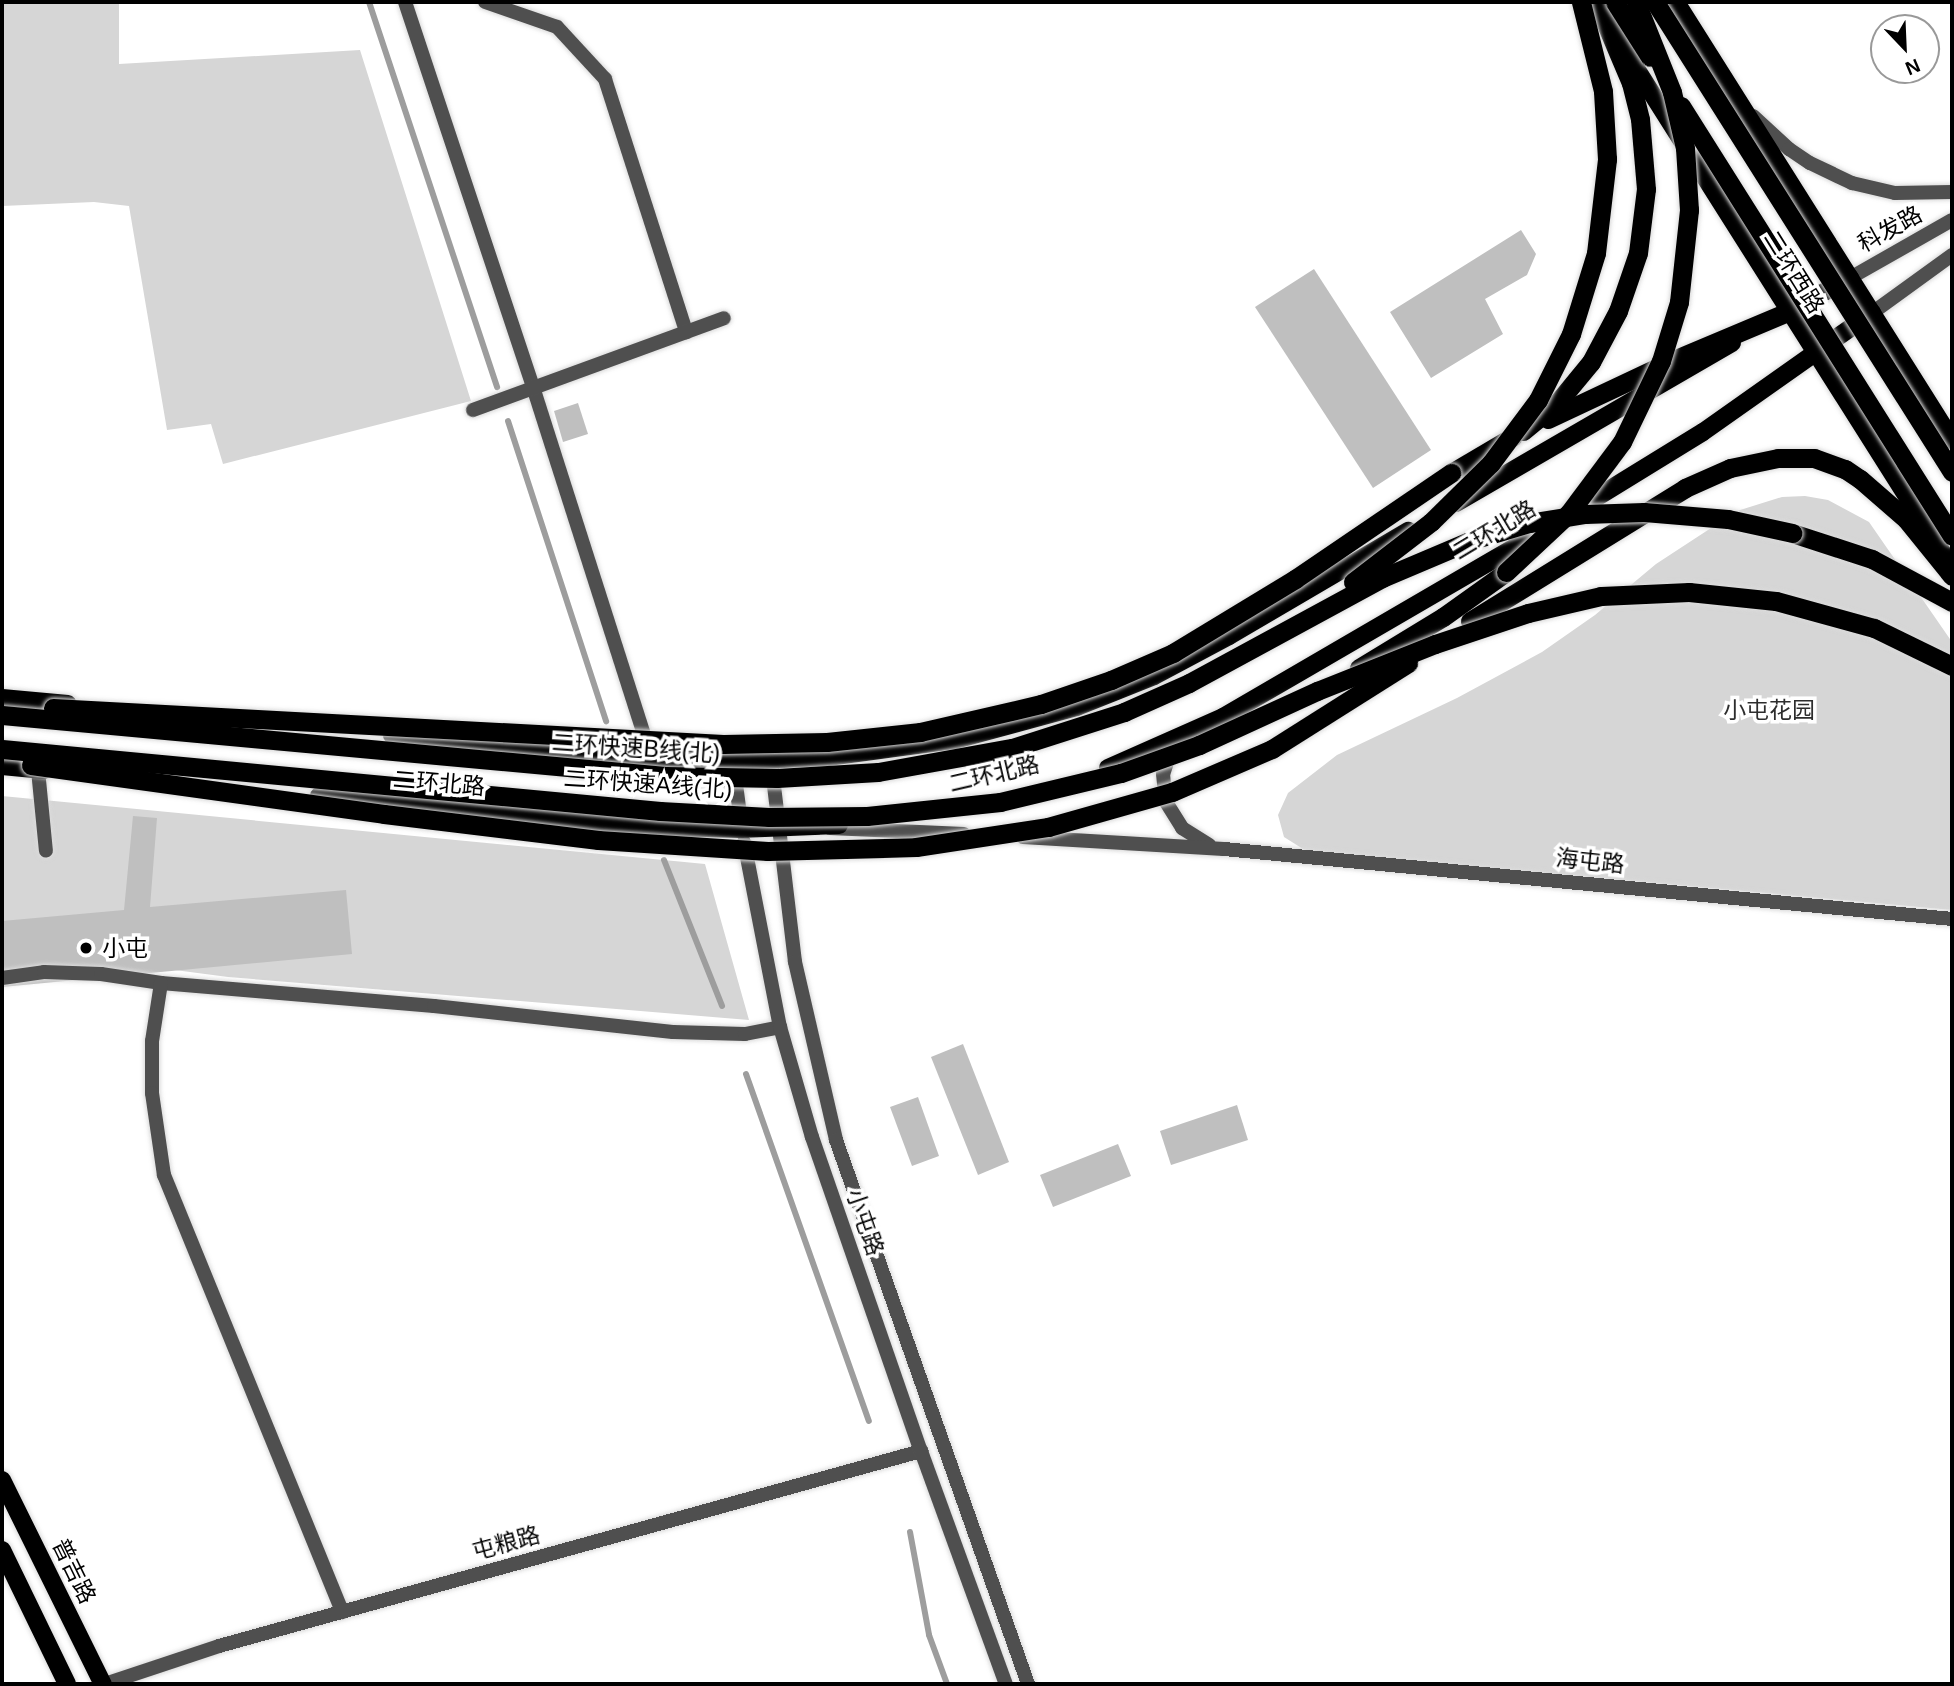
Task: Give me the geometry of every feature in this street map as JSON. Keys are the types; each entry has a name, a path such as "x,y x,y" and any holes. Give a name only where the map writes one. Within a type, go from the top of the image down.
{"highway":[{"path":"1246,651 1335,594 1439,514 1504,449 1549,380 1571,334 1589,282 1605,191 1607,159 1603,91 1581,2"},
{"path":"1277,709 1395,647 1462,605 1506,572 1549,534 1588,491 1637,416 1661,361 1679,302 1689,210 1688,179 1679,117 1663,65 1636,2"},
{"path":"1655,2 1952,472"},
{"path":"1523,431 1558,402 1591,362 1618,311 1638,253 1646,189 1640,119 1603,4"},
{"path":"1603,4 1952,536"},
{"path":"2,706 355,722 723,744 827,742 920,732 1041,704 1111,680 1173,653 1295,579 1451,473 1523,431 1651,370 1790,311"},
{"path":"2,760 337,808 598,840 768,851 916,847 1048,827 1131,805 1251,759 1314,724 1470,621 1685,488 1730,468 1778,458 1814,458 1837,466 1860,478 1906,519 1952,576"},
{"path":"1246,651 1337,600 1437,554 1530,523 1604,512 1706,516 1792,533 1872,559 1952,602"},
{"path":"1277,709 1363,672 1483,628 1585,599 1632,593 1709,593 1800,606 1874,628 1952,666"},
{"name":"二环快速B线(北)","path":"2,715 665,776 829,776 925,765 1051,737 1157,698 1246,651"},
{"name":"二环快速A线(北)","path":"2,750 660,811 769,817 867,816 1000,802 1081,784 1160,760 1277,709"}],"main road":[{"name":"二环西路","path":"1676,2 1952,440"},
{"name":"二环西路","path":"1603,4 1790,311 1952,568"},
{"name":"二环北路","path":"2,698 651,759 771,760 871,753 955,740 1037,720 1142,681 1229,636 1582,428 1850,278"},
{"name":"二环北路","path":"2,766 600,823 742,829 912,816 1013,797 1099,771 1183,738 1263,695 1627,481 1817,354 1872,313"},
{"name":"普吉路","path":"2,1480 104,1684"},
{"path":"2,1550 67,1684"}],"street":[{"path":"405,2 534,390 651,759"},
{"path":"485,2 557,27 606,79 685,332"},
{"path":"1731,89 1779,141 1831,174 1874,189 1895,193 1952,192"},
{"name":"科发路","path":"1850,278 1952,220"},
{"path":"1872,313 1952,255"},
{"path":"473,410 534,390 724,318"},
{"path":"1183,738 1171,749 1165,765 1166,802 1175,820 1190,835 1224,849"},
{"name":"小屯路","path":"771,760 782,828 795,962 836,1140 1028,1684"},
{"name":"小屯路","path":"733,761 753,901 780,1027 812,1137 921,1451 1006,1684"},
{"path":"37,770 46,851"},
{"path":"782,828 971,834 1224,849"},
{"name":"海屯路","path":"1224,849 1952,919"},
{"path":"2,978 44,972 100,974 161,983 434,1006 673,1032 745,1034 780,1027"},
{"path":"161,983 152,1041 152,1093 164,1175 342,1612"},
{"name":"屯粮路","path":"104,1684 219,1646 921,1451"}],"green space":[{"path":"2,2 119,2 119,64 360,50 471,401 223,464 211,424 167,430 129,206 94,202 2,206"},
{"name":"小屯花园","path":"1805,496 1828,500 1869,522 1952,642 1952,910 1315,852 1303,849 1284,837 1278,815 1288,793 1337,755 1457,698 1542,652 1595,615 1656,564 1737,511 1782,497"},
{"path":"2,796 705,864 749,1020 228,977 76,957 2,965"}],"building":[{"path":"1521,230 1536,254 1527,275 1485,299 1503,334 1431,378 1390,312"},
{"path":"1314,269 1431,450 1373,488 1255,307"},
{"path":"578,403 588,434 563,442 554,411"},
{"name":"小屯","path":"133,816 157,818 150,907 346,890 352,954 2,987 2,921 124,910"},
{"path":"963,1044 1009,1162 978,1175 931,1057"},
{"path":"918,1097 939,1156 912,1166 890,1107"},
{"path":"1237,1105 1248,1140 1171,1165 1160,1131"},
{"path":"1118,1144 1131,1176 1053,1207 1040,1175"}],"waterway":[{"path":"369,2 497,387"},
{"path":"508,421 606,721"},
{"path":"664,860 722,1006"},
{"path":"746,1074 869,1421"},
{"path":"910,1532 929,1635 947,1684"}],"place":[{"name":"小屯","path":"86,948"}]}
